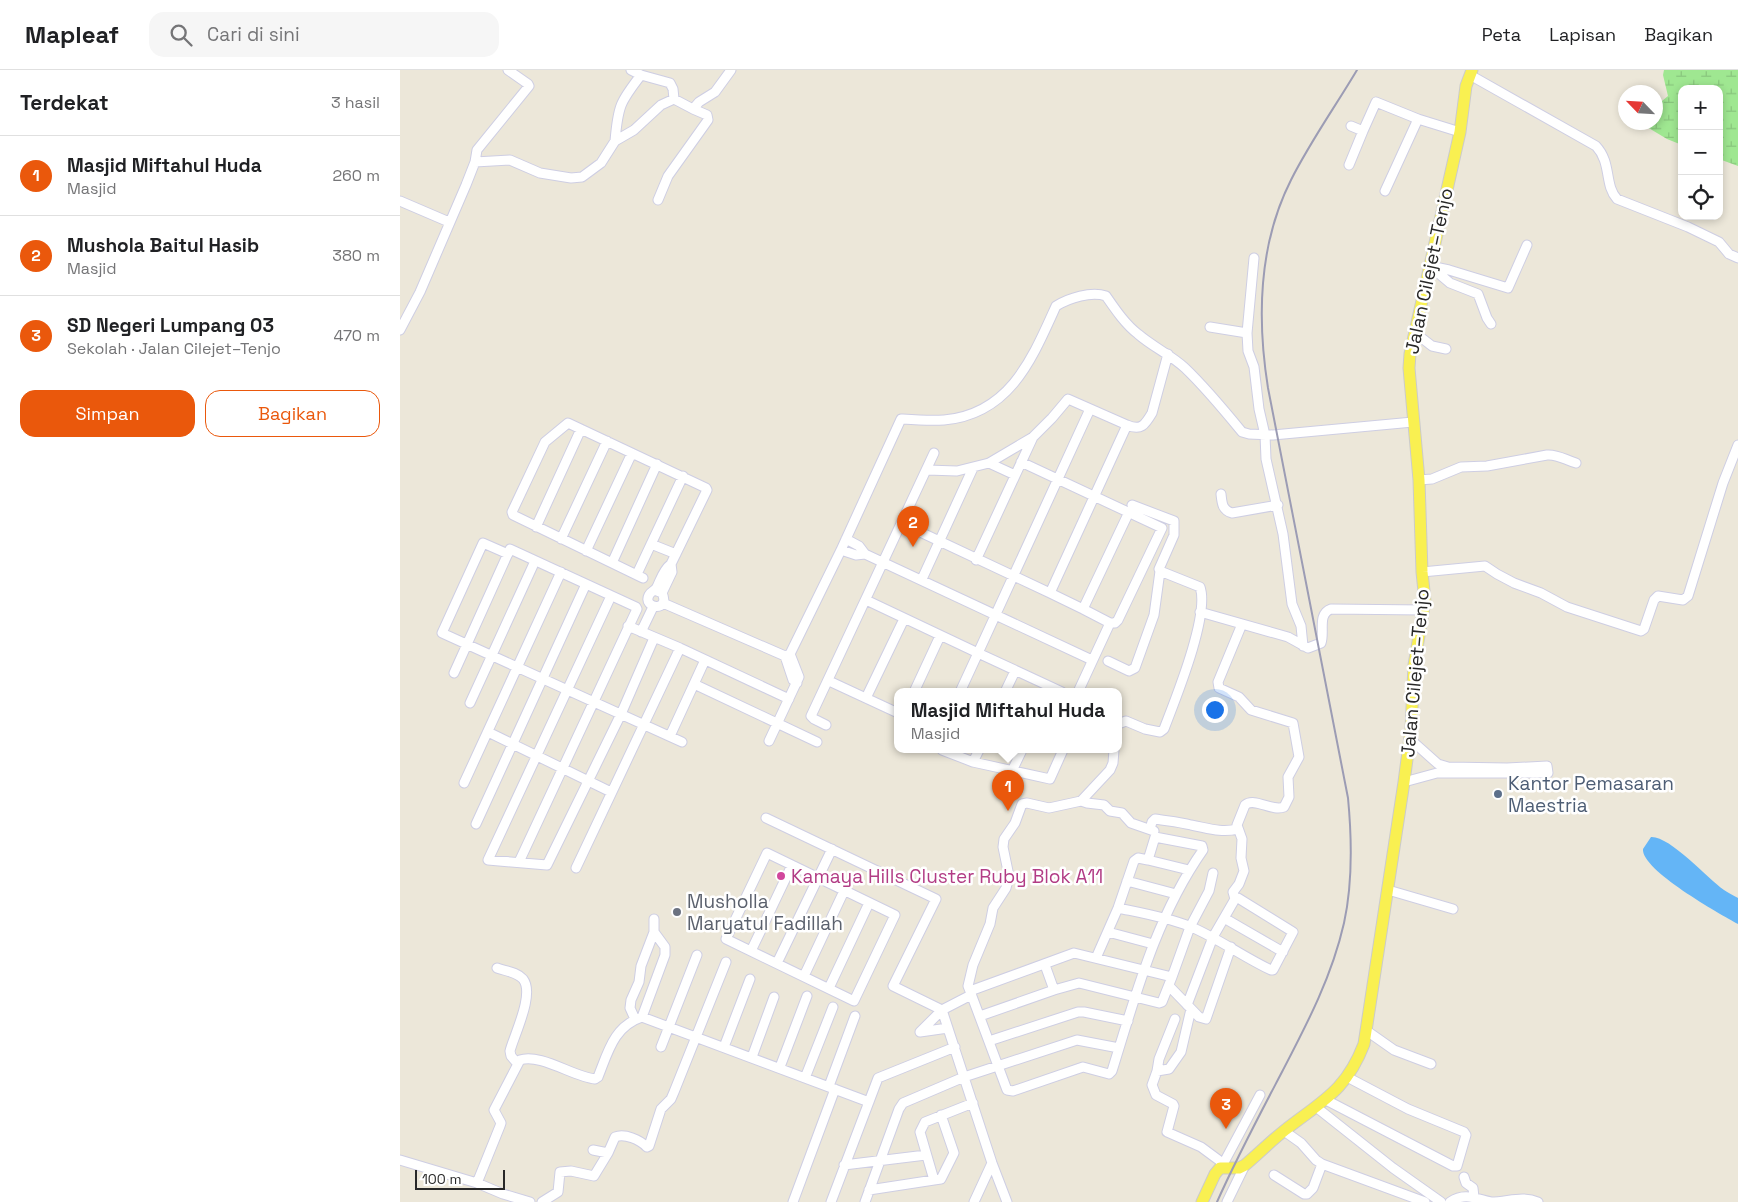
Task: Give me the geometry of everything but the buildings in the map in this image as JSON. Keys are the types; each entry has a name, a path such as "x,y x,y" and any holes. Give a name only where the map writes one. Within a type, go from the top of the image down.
{"main road":[{"name":"Jalan Cilejet–Tenjo","path":"1245,1165 1284,1131 1326,1100 1340,1086 1360,1053 1367,1031 1410,739 1414,665 1424,610 1419,480 1409,368 1410,354 1460,132 1464,91 1471,72"},
{"path":"1202,1202 1215,1174 1222,1166 1240,1168 1245,1165"}],"street":[{"path":"400,330 420,292 475,162 477,150 529,86 508,70"},
{"path":"631,70 670,83 674,99"},
{"path":"693,109 699,102 715,92 731,70"},
{"path":"1471,72 1596,146 1604,155 1611,190 1617,199 1688,227 1719,242 1729,254 1738,258"},
{"path":"615,141 621,102 641,74"},
{"path":"475,162 510,160 540,173 576,179 596,168 615,141 634,130 661,105 674,99"},
{"path":"658,200 668,176 708,120 707,115 674,99"},
{"path":"1349,165 1376,102 1418,119 1460,132"},
{"path":"1385,191 1418,119"},
{"path":"1351,126 1363,131"},
{"path":"400,200 449,222"},
{"path":"1430,266 1484,280 1506,288 1509,287 1527,245"},
{"path":"1254,258 1247,333 1248,351 1254,368 1259,409 1265,435 1266,460 1278,504 1292,604 1301,626 1303,646"},
{"path":"1430,266 1450,283 1478,294"},
{"path":"1484,280 1478,294 1491,324"},
{"path":"788,655 842,550 902,419 927,421 962,417 985,408 1002,396 1021,377 1056,306 1064,301 1089,295 1100,294 1106,296 1130,327 1140,336 1168,354 1213,396 1242,432 1265,435 1413,422"},
{"path":"1210,327 1247,333"},
{"path":"1414,336 1423,339 1432,346 1446,349"},
{"path":"927,470 957,471 989,463 1033,437 1068,399 1135,429 1140,427 1152,413 1168,354"},
{"path":"962,688 1090,409"},
{"path":"659,592 672,572 671,564 707,490 704,486 683,476 657,464 632,453 568,423 545,442 512,512 515,518 640,576 651,544 683,476"},
{"path":"1050,593 1127,425"},
{"path":"536,527 581,429"},
{"path":"976,560 1033,437"},
{"path":"561,539 607,441"},
{"path":"1422,572 1485,566 1508,580 1541,593 1567,607 1641,631 1644,629 1654,600 1658,596 1683,600 1688,596 1723,482 1738,445"},
{"path":"586,551 632,453"},
{"path":"826,725 812,716 934,453"},
{"path":"1419,480 1438,477 1460,467 1487,466 1547,455 1557,455 1576,463"},
{"path":"1021,462 1095,496 1130,509 1174,521 1174,535 1159,566 1160,572 1154,615 1135,668 1129,671 1108,661"},
{"path":"989,463 1015,475"},
{"path":"612,563 657,464"},
{"path":"922,580 973,468"},
{"path":"1220,494 1223,507 1227,512 1232,513 1278,504"},
{"path":"1083,609 1130,509"},
{"path":"901,524 1115,623 1162,530 1161,527 1130,509"},
{"path":"846,539 859,546 865,554"},
{"path":"508,554 483,543 442,632 682,742"},
{"path":"651,544 676,554"},
{"path":"454,673 510,550 636,607 519,862"},
{"path":"842,550 856,555 865,554 884,562 1092,660"},
{"path":"470,703 535,561"},
{"path":"464,783 561,572"},
{"path":"1122,722 1126,721 1145,729 1160,732 1164,730 1190,660 1200,612 1200,587 1160,572"},
{"path":"476,824 586,584"},
{"path":"659,592 664,598 663,603"},
{"path":"654,607 649,603 648,598 650,593 659,592"},
{"path":"611,596 488,860 547,865 620,714 654,638"},
{"path":"866,600 1015,671 1046,688"},
{"path":"663,603 788,655 799,677 769,741"},
{"path":"641,632 654,607 663,603"},
{"path":"1200,612 1288,637 1310,648 1321,643 1323,637 1323,616 1327,611 1424,610"},
{"path":"866,698 904,619"},
{"path":"1080,688 1110,622"},
{"path":"1157,1071 1169,1069 1181,1052 1189,1007 1213,938 1235,899 1233,892 1239,884 1244,870 1241,858 1242,839 1238,822 1247,803 1251,802 1278,809 1286,804 1289,792 1288,777 1299,757 1294,724 1291,721 1251,710 1239,697 1219,688 1218,682 1242,624"},
{"path":"628,626 789,699"},
{"path":"916,688 940,636"},
{"path":"576,868 680,648"},
{"path":"670,736 705,660"},
{"path":"1007,688 1015,671"},
{"path":"829,681 894,711"},
{"path":"694,684 817,742"},
{"path":"488,732 611,792"},
{"path":"1410,739 1438,769"},
{"path":"950,753 973,762 1050,779 1063,753"},
{"path":"973,762 978,753"},
{"path":"1012,771 1021,753"},
{"path":"1081,801 1087,804 1104,805 1110,811 1122,813 1131,823 1154,831 1158,836 1202,846 1202,850 1188,870 1164,917 1153,944 1143,969 1112,1071 1109,1074 1083,1067 1013,1091 1007,1090 968,986 973,965 990,924 993,908 1006,888 1009,876 1002,847 1003,842 1015,823 1022,804 1026,803 1049,808 1081,801 1110,770 1113,753"},
{"path":"1404,782 1448,767 1548,770"},
{"path":"766,818 936,899 893,986 942,1010 992,1163 1007,1202"},
{"path":"1150,829 1152,822 1156,819 1212,830 1230,831 1238,828"},
{"path":"1148,860 1154,838 1158,836"},
{"path":"777,963 832,849"},
{"path":"767,853 792,865 895,915 854,1001 726,939 767,853"},
{"path":"1096,958 1118,908 1135,859 1148,860 1188,870"},
{"path":"751,951 792,865"},
{"path":"980,1016 1054,990 1080,983 1159,1003 1164,1000 1190,927 1209,892 1213,873"},
{"path":"1127,881 1176,894"},
{"path":"1388,890 1453,909"},
{"path":"804,976 844,891"},
{"path":"1118,908 1164,917 1190,927 1273,970 1293,931 1238,898 1235,899"},
{"path":"829,988 869,903"},
{"path":"654,918 654,932 641,966 639,982 631,1000 630,1008 638,1018 669,1027 780,1067 869,1102"},
{"path":"1224,918 1283,952"},
{"path":"477,1183 500,1126 494,1110 520,1060 529,1058 595,1079 598,1077 614,1037 622,1027 638,1018 665,955 664,947 654,932"},
{"path":"1108,932 1153,944"},
{"path":"1169,986 1204,1020 1208,1017 1231,947"},
{"path":"948,1028 920,1032 942,1010 971,993 1074,953 1172,977"},
{"path":"661,1047 697,955"},
{"path":"542,1202 558,1192 560,1172 571,1171 594,1176 617,1136 629,1138 641,1142 647,1147 649,1146 661,1109 671,1099 726,962"},
{"path":"1045,964 1054,990"},
{"path":"497,968 518,975 525,984 526,1001 510,1052 517,1063"},
{"path":"724,1047 750,979"},
{"path":"780,1067 807,996"},
{"path":"752,1057 774,997"},
{"path":"805,1078 833,1007"},
{"path":"989,1042 1078,1012 1128,1022"},
{"path":"793,1202 855,1016"},
{"path":"1175,1019 1153,1078 1153,1090 1159,1098 1171,1102 1174,1106 1167,1132 1201,1147 1222,1166 1260,1095"},
{"path":"1367,1031 1394,1050 1431,1064"},
{"path":"865,1202 901,1106 964,1077 1077,1040 1119,1048"},
{"path":"830,1202 878,1078 954,1047"},
{"path":"1326,1100 1453,1166 1457,1166 1466,1136 1464,1132 1408,1109 1347,1077"},
{"path":"934,1180 920,1129 925,1122 973,1103"},
{"path":"1316,1107 1441,1202"},
{"path":"869,1190 941,1179 954,1153 941,1115"},
{"path":"1284,1131 1322,1164 1425,1202"},
{"path":"593,1150 608,1153"},
{"path":"844,1166 926,1155"},
{"path":"400,1160 477,1183 503,1194 530,1202"},
{"path":"974,1202 992,1163"},
{"path":"1274,1175 1307,1194 1313,1188 1322,1164"},
{"path":"1227,1202 1245,1165"},
{"path":"1464,1177 1466,1183 1473,1188 1476,1199"},
{"path":"1450,1202 1462,1197 1492,1202 1520,1199 1531,1199 1538,1202"}],"green space":[{"path":"1664,70 1738,70 1738,166 1723,160 1723,85 1678,85 1678,143 1652,130 1663,130 1663,100 1668,96 1663,75"}],"water":[{"path":"1651,837 1659,838 1678,850 1724,890 1738,898 1738,924 1683,891 1654,868 1646,858 1643,849"}],"railway":[{"path":"1217,1202 1326,980 1339,943 1349,892 1351,845 1348,798 1268,388 1262,336 1262,309 1266,256 1280,205 1306,152 1357,70"}],"place":[{"name":"Mushola Baitul Hasib","path":"913,547"},
{"name":"Kantor Pemasaran Maestria","path":"1498,794"},
{"name":"Masjid Miftahul Huda","path":"1008,811"},
{"name":"Kamaya Hills Cluster Ruby Blok A11","path":"781,876"},
{"name":"Musholla Maryatul Fadillah","path":"677,912"},
{"name":"SD Negeri Lumpang 03","path":"1226,1129"}]}
